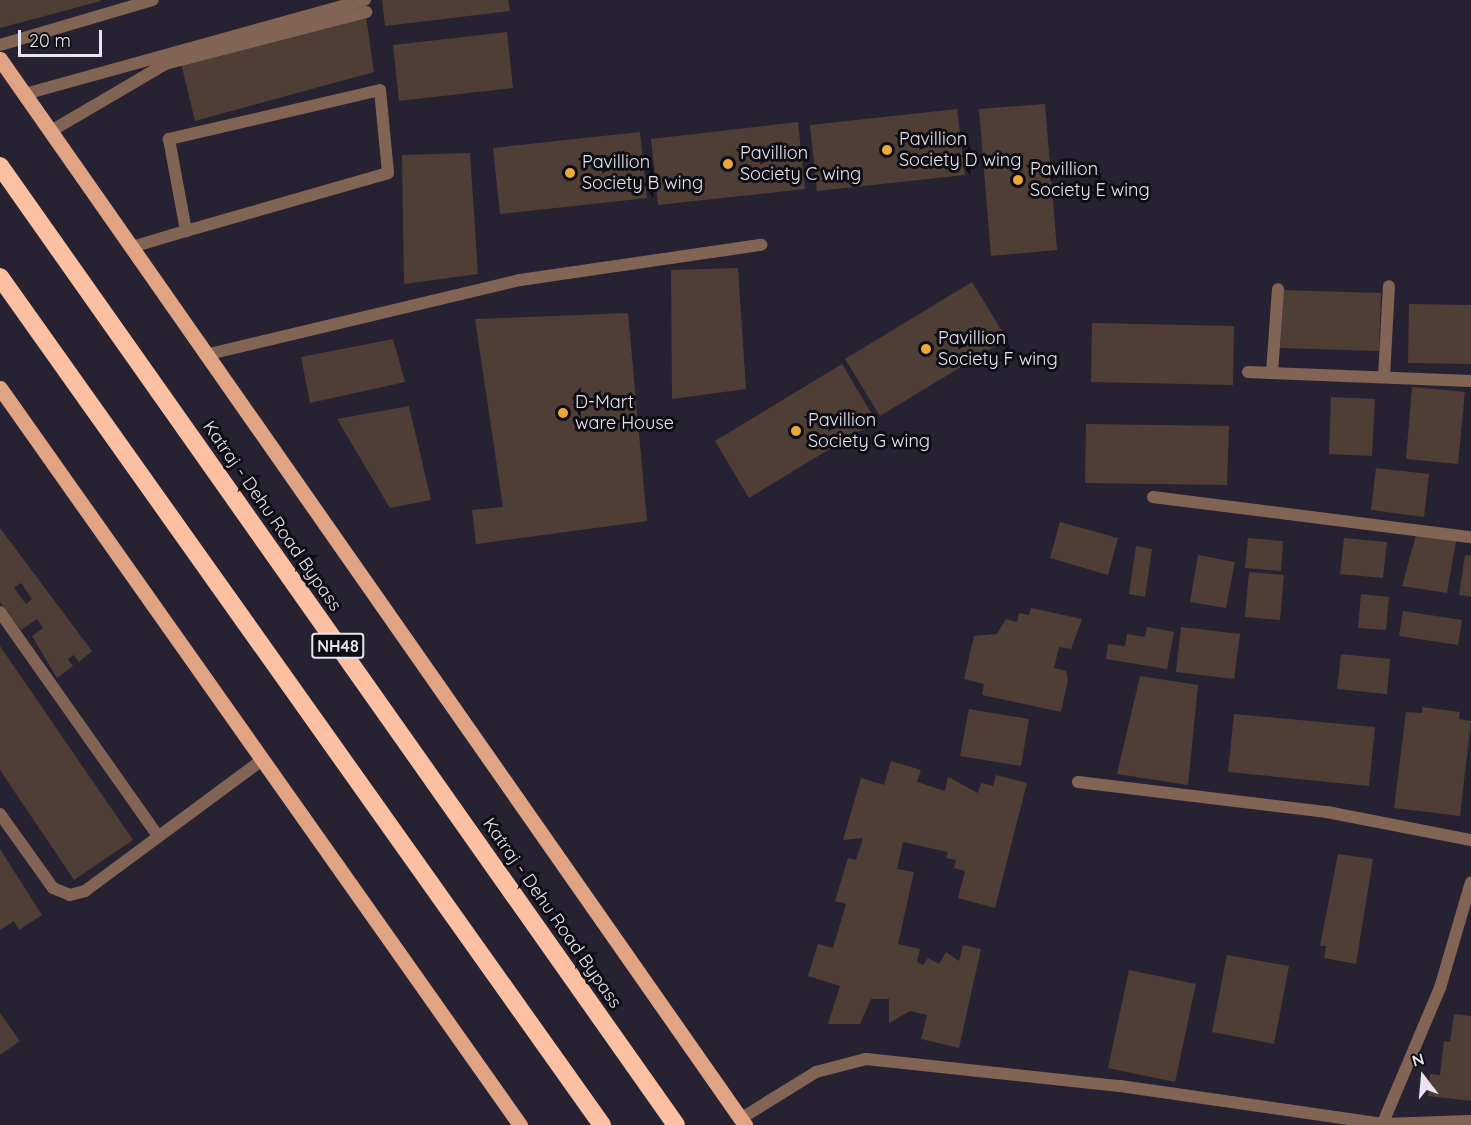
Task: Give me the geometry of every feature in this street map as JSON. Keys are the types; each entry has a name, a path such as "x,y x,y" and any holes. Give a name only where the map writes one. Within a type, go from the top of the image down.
{"highway":[{"name":"Katraj - Dehu Road Bypass","path":"0,166 676,1125"},
{"path":"0,277 602,1125"}],"main road":[{"path":"0,59 742,1122"},
{"path":"0,388 520,1125"}],"street":[{"path":"0,45 153,0"},
{"path":"24,94 366,6"},
{"path":"51,131 165,64 366,6"},
{"path":"132,247 388,172 380,90 169,139 186,231"},
{"path":"205,355 509,282 761,245"},
{"path":"1384,377 1389,286"},
{"path":"1272,373 1278,289"},
{"path":"1248,372 1471,381"},
{"path":"1153,497 1471,537"},
{"path":"0,612 158,836"},
{"path":"0,814 53,888 70,895 85,891 262,760"},
{"path":"1078,782 1327,812 1471,840"},
{"path":"1382,1124 1440,988 1471,882"},
{"path":"742,1122 816,1072 866,1059 1120,1086 1382,1124 1471,1121"}],"building":[{"path":"0,0 101,0 101,1 0,28"},
{"path":"382,0 508,0 510,11 385,26"},
{"path":"366,16 374,72 195,121 181,63"},
{"path":"507,32 513,88 399,101 393,45"},
{"name":"Pavillion Society E wing","path":"1045,104 1057,250 991,256 979,109"},
{"name":"Pavillion Society D wing","path":"957,109 965,175 817,191 810,125"},
{"name":"Pavillion Society C wing","path":"798,122 805,189 658,205 651,139"},
{"name":"Pavillion Society B wing","path":"640,132 647,198 500,214 493,148"},
{"path":"470,153 478,274 404,284 402,155"},
{"path":"738,268 746,389 672,399 671,270"},
{"name":"Pavillion Society F wing","path":"972,282 1007,339 880,416 845,359"},
{"path":"1282,290 1381,293 1379,351 1280,348"},
{"path":"1409,304 1471,305 1471,364 1408,363"},
{"name":"D-Mart ware House","path":"628,313 647,521 476,544 472,510 503,507 475,319"},
{"path":"1092,323 1234,326 1233,385 1091,382"},
{"path":"393,339 405,382 310,403 301,357"},
{"name":"Pavillion Society G wing","path":"842,364 876,421 749,498 715,441"},
{"path":"1412,387 1465,392 1458,464 1406,459"},
{"path":"1331,397 1375,399 1372,456 1329,454"},
{"path":"409,406 431,500 390,508 337,419"},
{"path":"1086,424 1229,426 1227,485 1085,483"},
{"path":"1376,468 1429,474 1424,517 1371,510"},
{"path":"1060,522 1118,538 1108,575 1050,558"},
{"path":"0,528 92,651 79,662 74,655 68,659 73,666 57,678 32,636 43,628 37,619 21,630 0,602","holes":["21,583 32,599 26,604 14,588"]},
{"path":"1416,535 1456,541 1447,593 1402,586"},
{"path":"1248,538 1283,541 1281,571 1245,568"},
{"path":"1344,538 1387,542 1383,578 1340,574"},
{"path":"1136,546 1152,549 1145,597 1129,594"},
{"path":"1198,555 1235,562 1226,608 1190,602"},
{"path":"1465,555 1471,556 1471,597 1459,595"},
{"path":"1249,572 1284,575 1280,620 1245,617"},
{"path":"1361,594 1389,597 1386,630 1358,628"},
{"path":"1031,608 1082,619 1071,649 1059,647 1054,668 1066,671 1068,680 1061,712 982,695 984,684 964,679 974,636 997,634 1006,619 1017,622 1019,613 1029,615"},
{"path":"1403,611 1462,620 1458,645 1399,636"},
{"path":"1147,627 1174,632 1167,669 1106,659 1108,644 1125,646 1127,634 1145,637"},
{"path":"1181,627 1240,634 1234,679 1176,672"},
{"path":"0,646 133,840 74,880 0,770"},
{"path":"1341,654 1390,659 1387,694 1337,689"},
{"path":"1140,676 1198,685 1188,785 1117,774"},
{"path":"1422,707 1460,712 1459,719 1471,721 1460,816 1394,808 1406,712 1422,713"},
{"path":"969,709 1029,719 1021,766 960,756"},
{"path":"1234,714 1375,727 1369,786 1228,772"},
{"path":"891,761 921,770 917,782 945,791 948,777 978,793 981,783 993,786 996,775 1027,783 995,908 958,898 965,871 954,868 956,860 946,858 948,852 903,842 897,869 914,872 898,944 920,949 917,962 923,965 928,958 939,964 946,952 959,961 963,945 981,949 959,1048 921,1039 927,1015 910,1011 889,1023 889,999 871,999 860,1024 828,1024 840,986 808,976 818,944 833,948 846,904 835,901 848,858 856,860 863,838 843,840 861,778 884,785"},
{"path":"0,849 42,915 19,930 14,921 0,930"},
{"path":"1338,854 1373,859 1356,964 1324,958 1326,946 1320,946"},
{"path":"1227,955 1289,966 1274,1044 1212,1032"},
{"path":"1129,970 1196,984 1175,1082 1108,1068"},
{"path":"0,1013 20,1041 0,1055"},
{"path":"1454,1014 1471,1016 1471,1101 1428,1096 1430,1074 1440,1075 1444,1041 1450,1042"}],"place":[{"name":"Pavillion Society D wing","path":"887,150"},
{"name":"Pavillion Society C wing","path":"728,164"},
{"name":"Pavillion Society B wing","path":"570,173"},
{"name":"Pavillion Society E wing","path":"1018,180"},
{"name":"Pavillion Society F wing","path":"926,349"},
{"name":"D-Mart ware House","path":"563,413"},
{"name":"Pavillion Society G wing","path":"796,431"}]}
